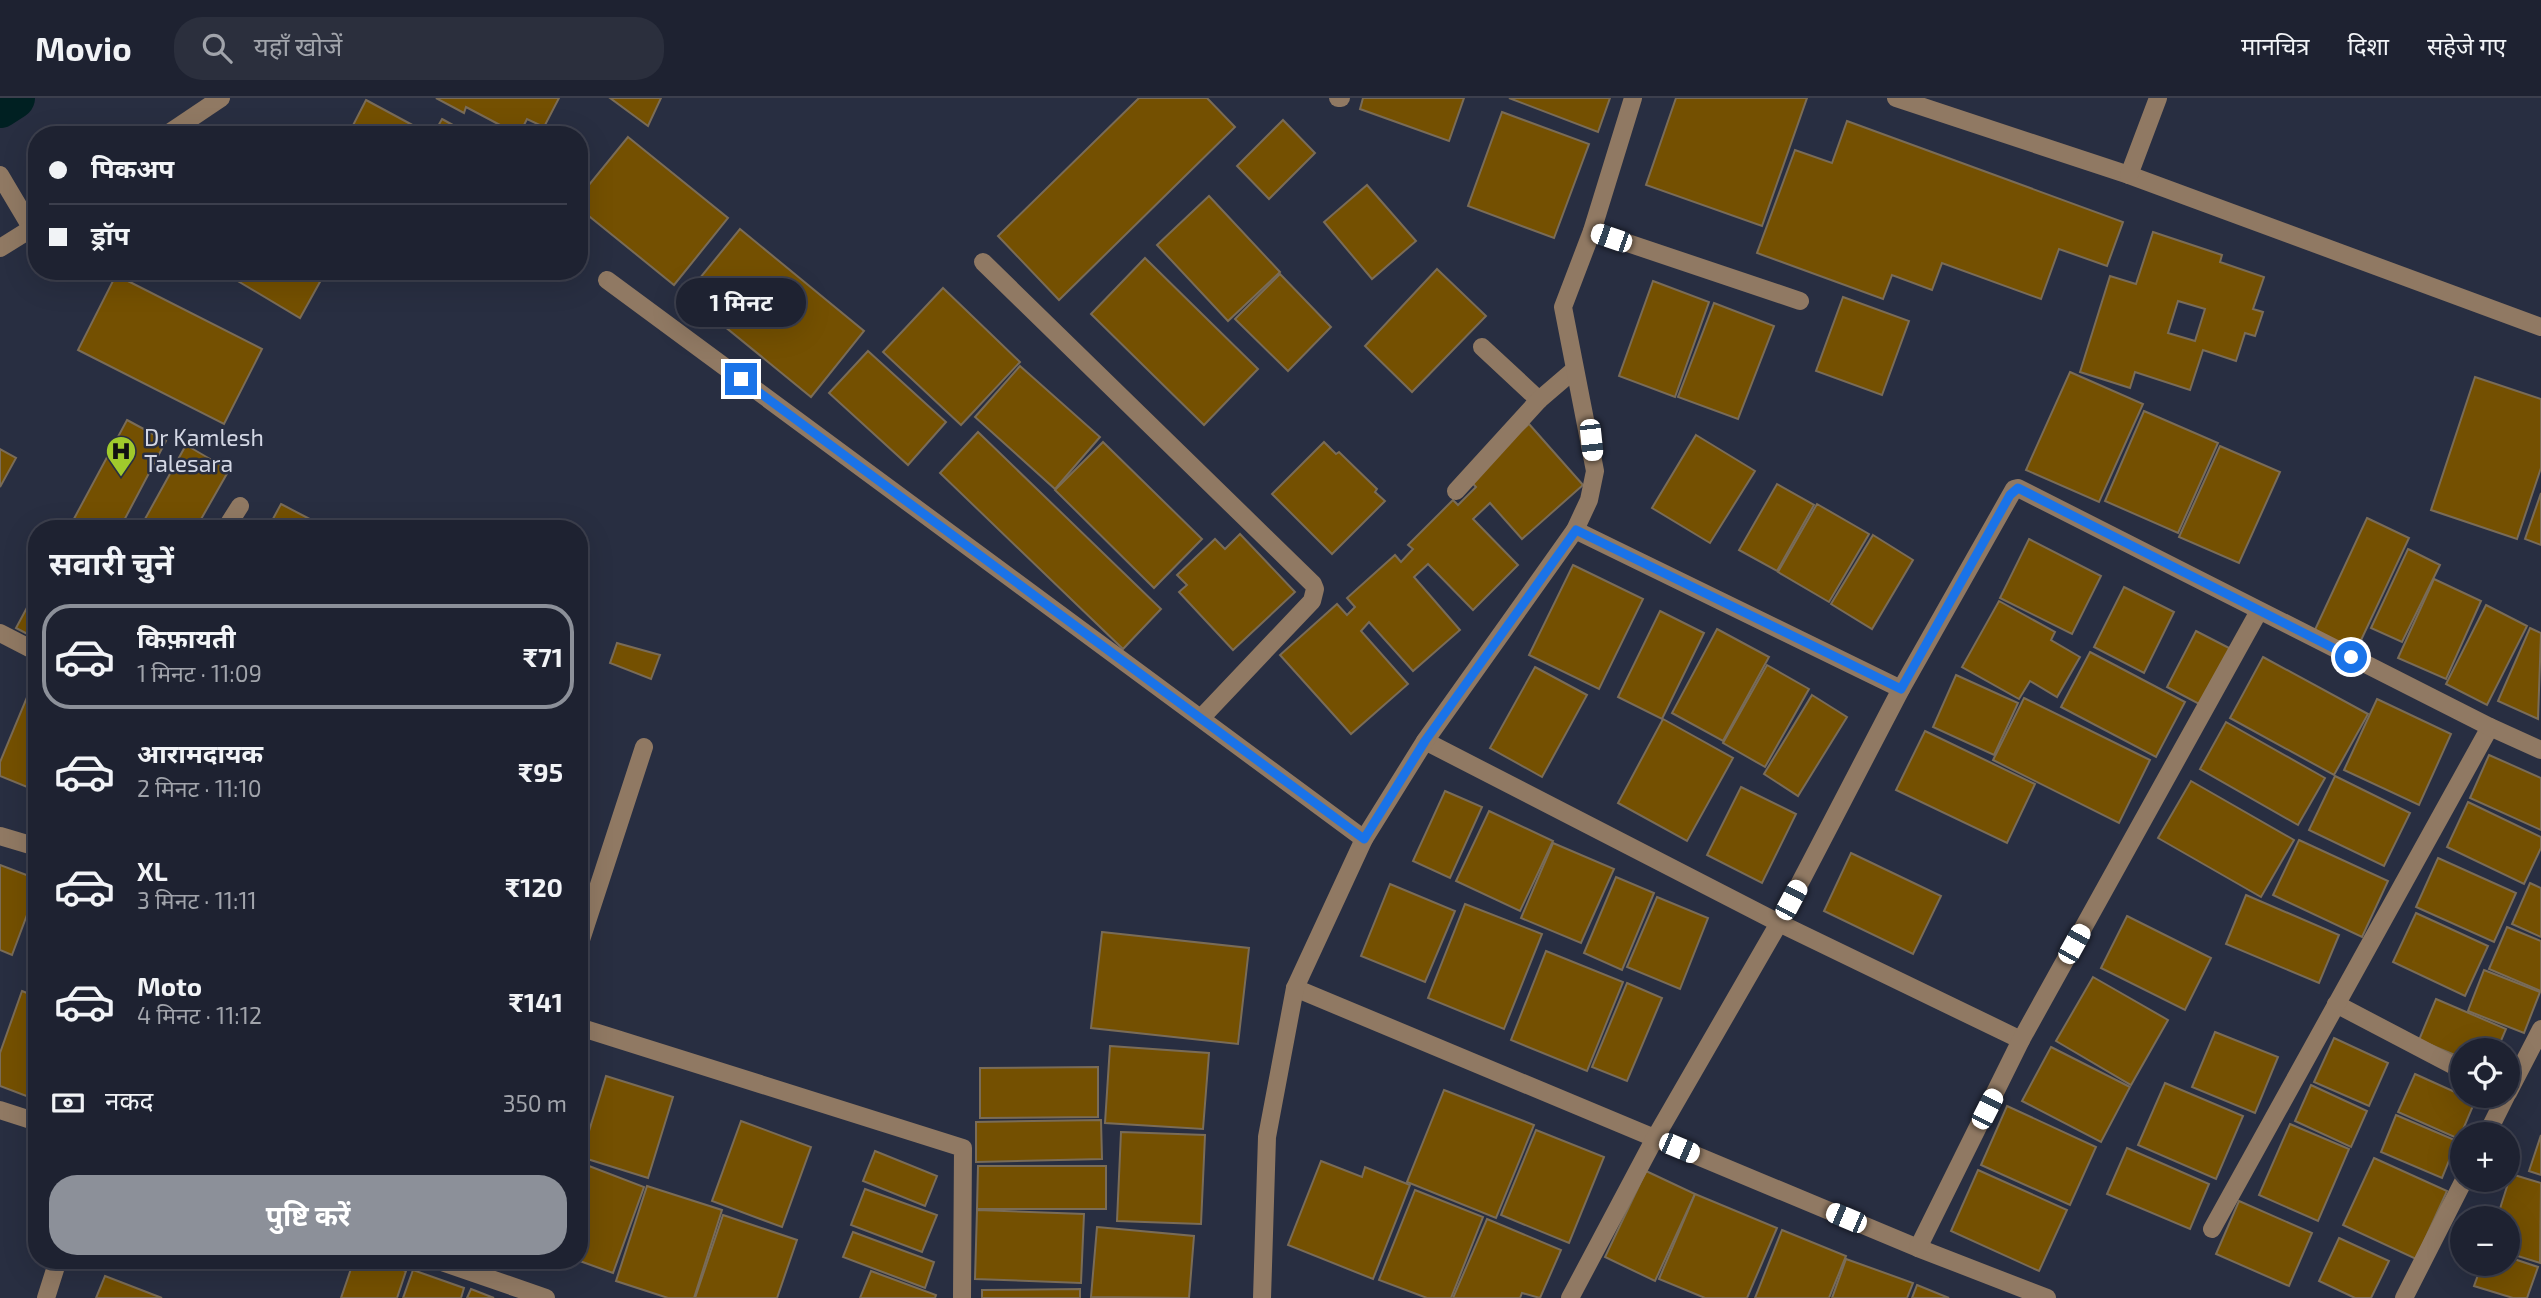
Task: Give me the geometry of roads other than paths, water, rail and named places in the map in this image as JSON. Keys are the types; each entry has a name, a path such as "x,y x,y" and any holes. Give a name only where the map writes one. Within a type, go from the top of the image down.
{"street":[{"path":"179,126 221,98"},
{"path":"1267,1296 1267,1137 1295,988 1364,839 1425,741 1576,530 1589,500 1595,471 1591,440 1574,370 1563,307 1592,231 1633,98"},
{"path":"1896,98 2129,175 2541,327"},
{"path":"2129,175 2158,98"},
{"path":"0,175 28,218"},
{"path":"0,248 28,231"},
{"path":"1592,231 1800,301"},
{"path":"982,261 1313,584 1315,589 1312,601 1202,717"},
{"path":"607,280 1364,839"},
{"path":"1482,347 1539,400"},
{"path":"1456,491 1539,400 1574,370"},
{"path":"1570,1298 1656,1138 1779,923 1901,689 2010,495 2018,488 2490,727 2541,750"},
{"path":"231,520 240,506"},
{"path":"1576,530 1901,689"},
{"path":"1918,1248 2021,1040 2259,611"},
{"path":"0,633 28,647"},
{"path":"2212,1229 2490,727"},
{"path":"1425,741 1779,923 2021,1040"},
{"path":"588,918 644,747"},
{"path":"0,836 28,844"},
{"path":"1295,988 1918,1248 2047,1298"},
{"path":"2336,1004 2450,1064"},
{"path":"2520,1076 2534,1057 2541,1029"},
{"path":"588,1030 963,1148 962,1298"},
{"path":"0,1110 28,1119"},
{"path":"2404,1298 2458,1192"},
{"path":"46,1298 55,1269"},
{"path":"462,1269 546,1298"}],"waterway":[{"path":"0,107 14,98"}],"place":[{"name":"Dr Kamlesh Talesara","path":"121,478"}]}
